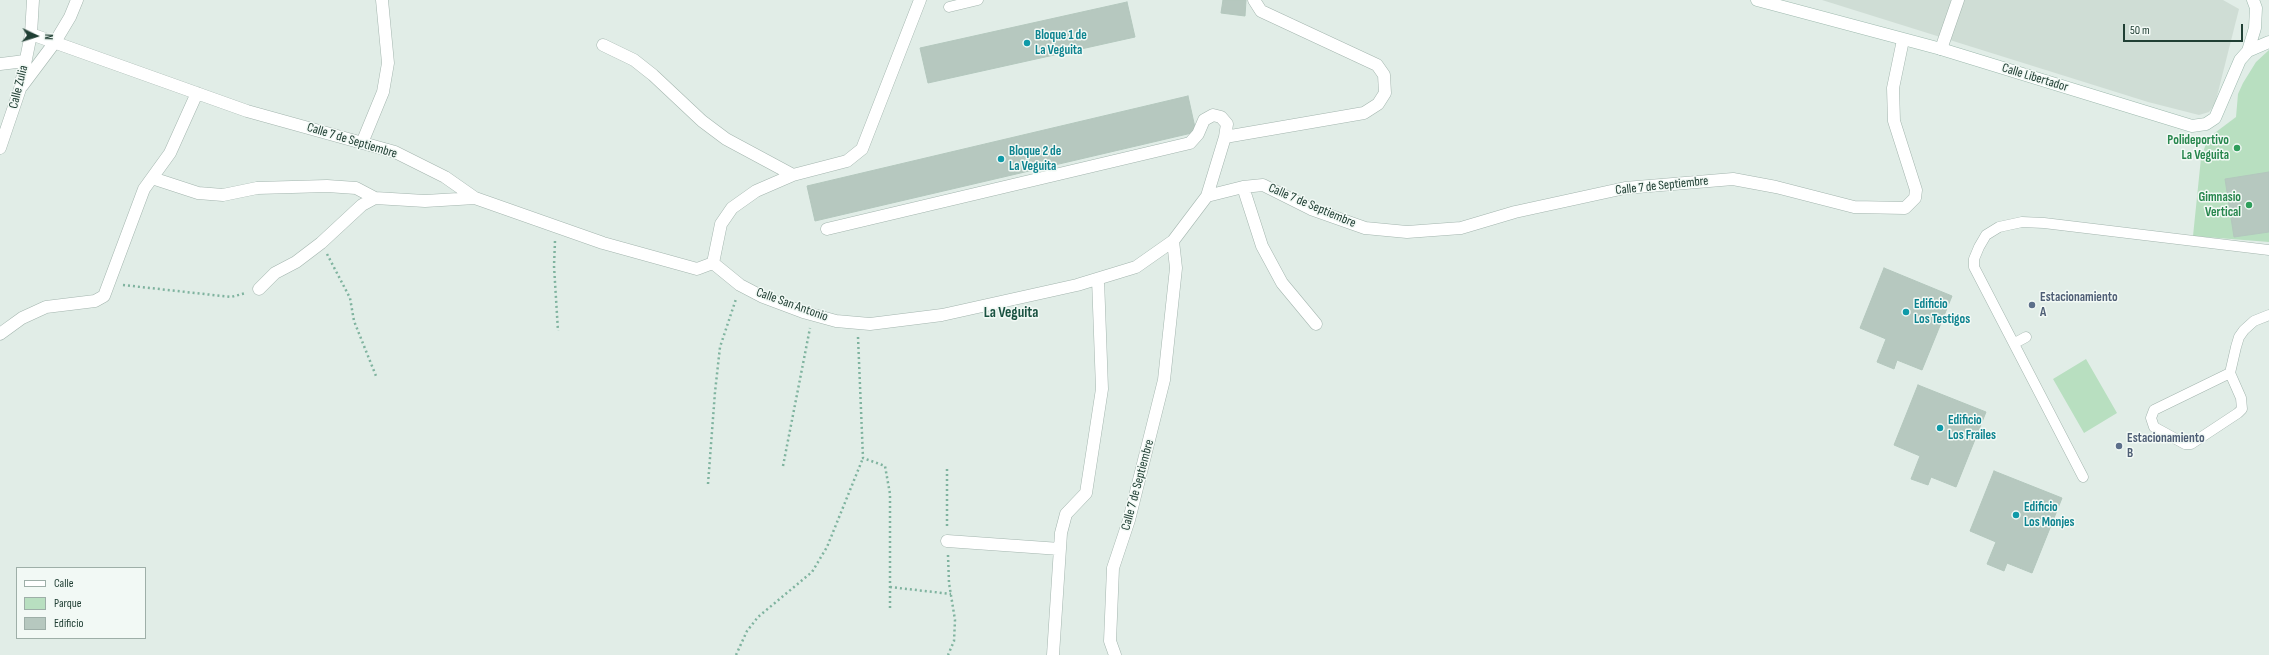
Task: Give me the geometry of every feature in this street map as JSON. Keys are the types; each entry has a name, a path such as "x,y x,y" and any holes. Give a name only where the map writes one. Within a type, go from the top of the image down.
{"street":[{"name":"Calle Zulia","path":"0,148 20,90 32,34 33,0"},
{"path":"20,90 55,42 70,17 77,0"},
{"path":"362,143 383,92 388,63 382,0"},
{"path":"713,262 721,224 732,208 756,191 793,175 847,161 862,149 920,0"},
{"path":"827,229 1190,143 1198,134 1204,120 1213,115 1221,117 1227,124 1225,137 1364,113 1378,104 1384,93 1384,75 1377,65 1261,11 1254,0"},
{"name":"Calle Libertador","path":"1757,0 1941,49 2192,126 2206,124 2215,118 2233,72 2248,51"},
{"path":"1941,49 1958,0"},
{"path":"2248,51 2255,22 2256,8 2253,0"},
{"name":"Calle 7 de Septiembre","path":"32,34 247,111 395,152 445,177 474,198 603,243 697,268 713,262"},
{"name":"Calle 7 de Septiembre","path":"1207,196 1243,187 1263,185 1311,209 1365,228 1407,232 1461,228 1515,212 1625,188 1733,179 1776,187 1854,207 1905,208 1914,198 1916,190 1894,121 1892,88 1903,40"},
{"path":"2248,51 2269,42"},
{"path":"603,45 634,60 653,75 702,121 726,139 793,175"},
{"path":"0,64 25,61"},
{"path":"0,334 22,318 46,307 95,301 104,296 144,189 170,153 197,93"},
{"name":"Calle San Antonio","path":"713,262 740,285 763,297 836,321 870,324 942,315 1077,285 1136,267 1173,242 1207,196 1225,137"},
{"path":"152,178 198,193 223,195 257,188 327,186 356,188 375,198 425,201 474,198"},
{"path":"1243,187 1262,246 1282,283 1316,324"},
{"path":"259,290 274,273 296,262 322,243 362,205 375,198"},
{"name":"Calle 7 de Septiembre","path":"1115,655 1110,641 1113,568 1129,520 1164,380 1176,268 1173,242"},
{"path":"1053,655 1061,533 1066,514 1086,493 1102,389 1098,279"},
{"path":"947,541 1060,549"}],"lane":[{"path":"949,7 978,0"},
{"path":"2083,477 1974,267 1974,259 1986,235 1998,227 2022,222 2044,222 2269,250"},
{"path":"2230,373 2154,410 2151,418 2154,427 2185,444 2197,442 2242,408 2241,398 2230,373 2239,337 2254,321 2269,315"},
{"path":"2015,344 2026,337"}],"path":[{"path":"556,226 554,266 558,331"},
{"path":"322,243 350,298 354,321 376,376"},
{"path":"108,284 231,297 259,290"},
{"path":"708,484 714,392 720,347 740,285"},
{"path":"783,466 812,314"},
{"path":"736,655 747,631 758,617 812,572 827,547 863,458 858,323"},
{"path":"863,458 885,466 890,494 890,611"},
{"path":"947,469 947,541 951,594 955,620 954,641 948,655"},
{"path":"890,587 951,594"}],"shaded area":[{"path":"1822,0 2223,0 2239,9 2215,104 2209,112 2199,115 2148,102"}],"green space":[{"name":"Polideportivo La Veguita","path":"2269,50 2269,242 2193,236 2201,158 2208,138 2236,117 2238,94 2243,83 2256,62"},
{"path":"2086,359 2117,413 2084,433 2053,379"}],"building":[{"path":"1223,0 1246,0 1245,16 1221,13"},
{"name":"Bloque 1 de La Veguita","path":"1127,2 1135,37 928,83 920,48"},
{"name":"Bloque 2 de La Veguita","path":"1188,96 1196,132 815,221 807,186"},
{"name":"Gimnasio Vertical","path":"2269,172 2269,232 2234,237 2225,179"},
{"name":"Edificio Los Testigos","path":"1884,268 1952,296 1922,370 1897,360 1894,369 1877,362 1886,339 1860,328"},
{"name":"Edificio Los Frailes","path":"1918,385 1986,412 1956,487 1931,477 1928,485 1911,479 1920,456 1894,445"},
{"name":"Edificio Los Monjes","path":"1994,471 2062,498 2032,573 2007,563 2004,571 1987,564 1996,542 1970,531"}],"place":[{"name":"Bloque 1 de La Veguita","path":"1027,43"},
{"name":"Polideportivo La Veguita","path":"2237,148"},
{"name":"Bloque 2 de La Veguita","path":"1001,159"},
{"name":"Gimnasio Vertical","path":"2249,205"},
{"name":"Estacionamiento A","path":"2032,305"},
{"name":"Edificio Los Testigos","path":"1906,312"},
{"name":"Edificio Los Frailes","path":"1940,428"},
{"name":"Estacionamiento B","path":"2119,446"},
{"name":"Edificio Los Monjes","path":"2016,515"}],"district":[{"name":"La Veguita","path":"1011,313"}]}
